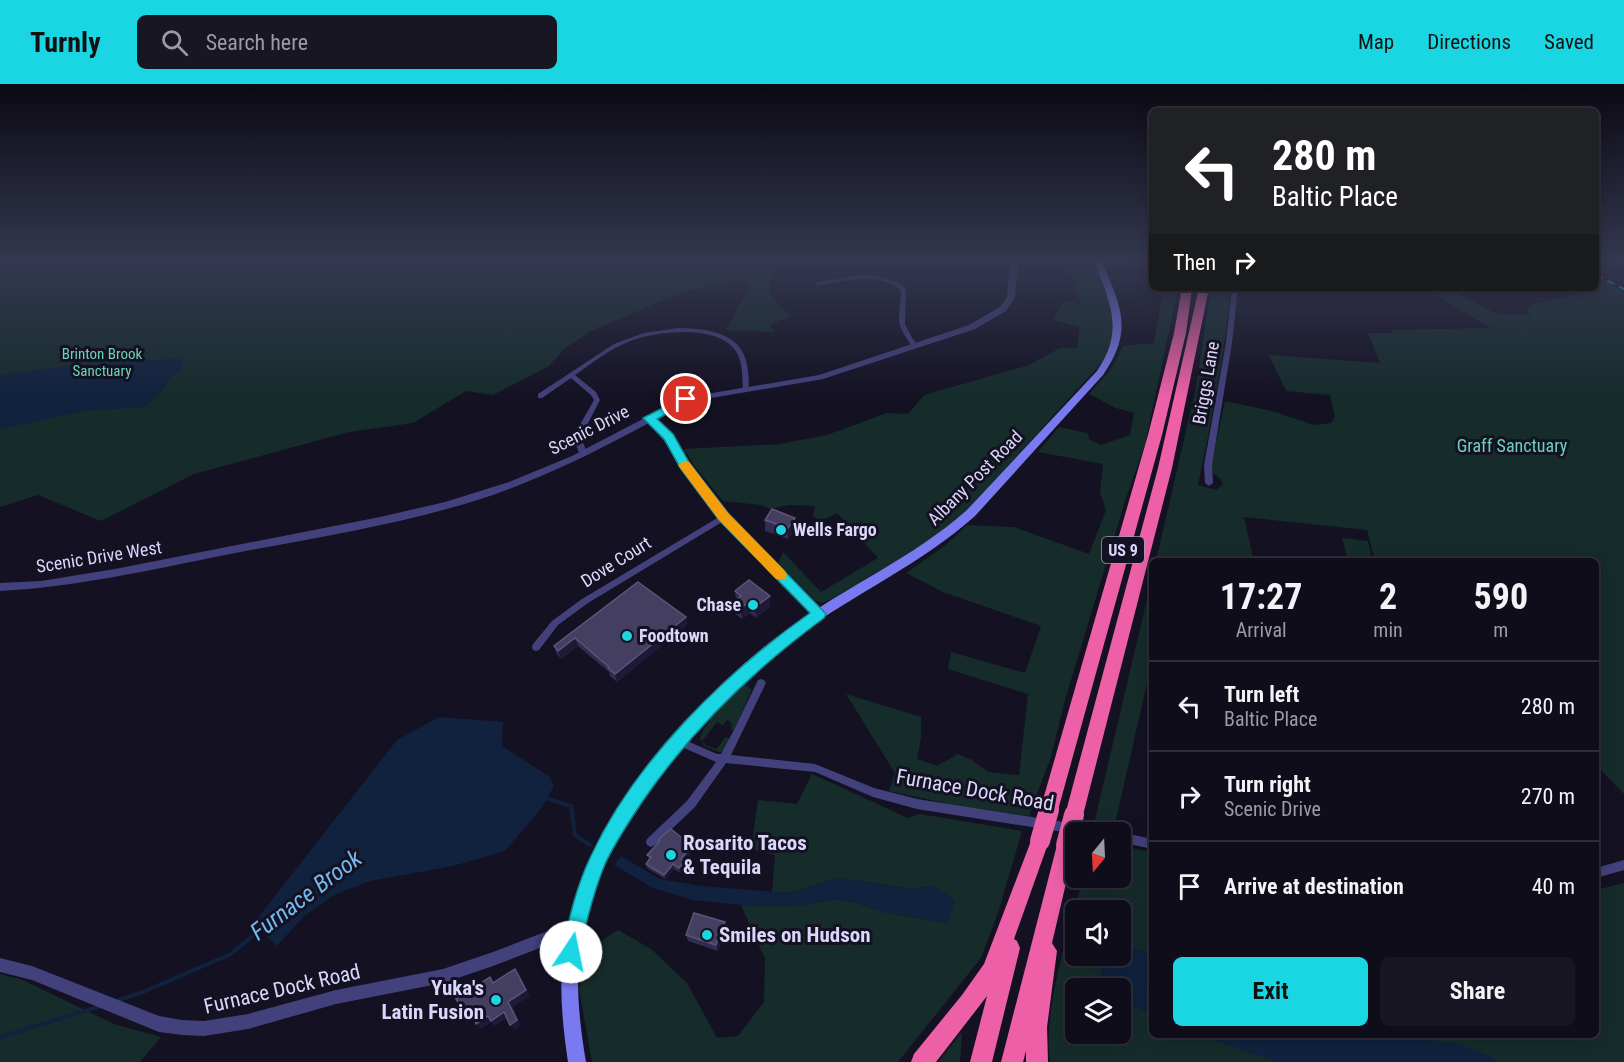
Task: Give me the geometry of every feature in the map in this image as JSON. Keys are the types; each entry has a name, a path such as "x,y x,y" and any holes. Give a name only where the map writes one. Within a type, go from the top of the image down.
{"highway":[{"name":"US 9","path":"981,1062 1040,841 1153,444 1180,333 1184,307"},
{"name":"US 9","path":"1072,822 1165,468 1196,338 1201,307"},
{"path":"922,1062 970,1003 992,970 1040,841"},
{"name":"US 9","path":"1012,1062 1065,849"},
{"path":"1036,1062 1037,1016 1065,851"}],"main road":[{"name":"Albany Post Road","path":"577,1062 570,1015 570,974 576,927 586,890 605,844 644,785 678,741 741,676 772,648 819,614 926,551 951,532 978,506 1106,367 1117,346 1119,323 1115,307"}],"street":[{"path":"902,307 900,320 902,330 915,346"},
{"name":"Scenic Drive","path":"203,557 380,521 446,505 512,484 582,453 686,399 820,377 972,327 1004,307"},
{"name":"Briggs Lane","path":"1209,483 1208,465 1233,307"},
{"path":"540,396 617,345 635,337 668,331 698,330 721,337 738,348 743,360 746,389"},
{"path":"571,375 594,394 597,400 577,437 582,453"},
{"path":"649,418 669,437 685,466 724,517 819,614"},
{"name":"Dove Court","path":"536,648 555,623 585,601 724,517"},
{"name":"Scenic Drive West","path":"0,587 40,585 203,557"},
{"path":"651,842 692,803 725,758 738,737 760,683"},
{"name":"Furnace Dock Road","path":"678,741 707,755 809,766 873,792 909,802 1065,827"},
{"path":"1131,839 1149,843"},
{"path":"1599,872 1624,865"},
{"name":"Furnace Dock Road","path":"0,965 26,971 139,1018 178,1029 210,1030 342,996 441,976 576,927"}],"green space":[{"name":"Brinton Brook Sanctuary","path":"0,307 648,307 591,331 564,349 549,366 493,395 466,391 413,423 349,432 194,474 101,521 38,495 0,507"},
{"name":"Brinton Brook Sanctuary","path":"738,307 780,307 791,316 769,325 775,332 726,330"},
{"path":"1061,307 1111,307 1116,327 1105,359 968,510 934,539 823,603 816,601 778,563 783,552 821,592 878,558 837,513 825,519 819,519 813,516 815,506 789,505 770,509 761,505 723,501 695,467 684,449 779,444 827,435 887,413 908,414 924,395 1029,365 1060,348 1077,348 1080,327 1053,320"},
{"path":"1161,307 1174,307 1145,445 1126,498 1065,700 1051,757 1029,816 972,809 889,791 895,773 846,694 921,717 921,738 917,759 937,766 958,754 972,760 988,772 1019,775 1028,694 948,669 951,652 1025,673 1041,626 943,592 906,573 946,545 967,525 1014,527 1089,554 1106,510 1100,493 1103,464 1038,452 1059,427 1087,433 1090,440 1101,445 1130,435 1134,413 1116,408 1089,394 1111,369 1123,346 1154,343"},
{"name":"Graff Sanctuary","path":"1208,307 1229,307 1217,387 1198,485 1216,490 1223,484 1211,471 1211,466 1225,401 1272,411 1314,425 1331,423 1335,417 1330,395 1286,391 1269,355 1380,363 1368,333 1393,333 1392,330 1490,328 1454,307 1483,307 1497,314 1530,315 1527,308 1624,307 1624,794 1599,768 1599,558 1374,558 1367,530 1244,517 1253,558 1157,558 1196,387"},
{"path":"1342,538 1368,541 1371,558 1347,558"},
{"path":"1149,591 1148,679 1115,822 1094,822"},
{"path":"741,683 752,689 735,729 731,730 732,724 727,720 723,725 717,722 702,741 707,746 717,749 725,737 729,738 724,752 704,746 700,738 711,720 710,717"},
{"path":"812,774 908,818 920,814 1022,831 999,910 981,958 898,1062 592,1062 579,989 587,950 618,930 651,949 687,983 717,1038 738,1036 764,1002 765,959 741,905 800,906 837,899 883,912 948,923 933,886 912,889 839,878 789,893 772,892 775,855 751,849 758,800 797,804"},
{"path":"1131,848 1149,851 1149,1038 1599,1038 1599,889 1624,883 1624,1062 1050,1062 1050,1017 1065,946 1065,966 1102,966 1101,978 1065,978 1065,1044 1131,1044 1131,978 1128,978 1129,966 1131,966 1131,900 1077,900 1080,888 1131,888"},
{"path":"0,974 23,980 114,1024 161,1037 140,1062 0,1062"},
{"path":"962,1032 960,1062 938,1062"}],"water":[{"path":"182,358 183,368 170,378 165,388 145,407 85,411 0,429 0,375 49,368"},
{"path":"439,717 503,722 502,746 550,777 554,786 541,809 505,851 453,866 370,881 334,895 303,917 277,946 253,924 397,740"},
{"path":"621,856 660,879 702,886 789,893 839,878 912,889 933,886 945,892 955,901 948,923 883,912 837,899 800,906 741,905 692,900 653,888 614,865"},
{"path":"1131,947 1149,953 1149,1013 1131,1005 1131,978 1101,978 1102,966 1131,966"},
{"path":"1207,1038 1379,1038 1442,1041 1472,1048 1499,1062 1277,1062"}],"building":[{"path":"772,509 795,518 788,528 765,520"},
{"path":"749,580 770,596 755,607 749,602 741,608 733,602 741,596 735,591"},
{"name":"Foodtown","path":"638,582 686,617 615,674 575,638 558,651 554,646"},
{"name":"Rosarito Tacos & Tequila","path":"671,829 692,846 681,859 684,862 679,868 673,864 664,875 646,864 651,857 647,855 659,839"},
{"name":"Smiles on Hudson","path":"694,913 725,922 716,945 686,935"},
{"name":"Yuka's Latin Fusion","path":"515,969 526,990 508,1002 517,1020 510,1025 504,1012 491,1021 488,1016 476,1024 468,1006 462,1010 456,999 490,977 493,983"}],"waterway":[{"name":"Furnace Brook","path":"545,798 571,806 575,835 590,845"},
{"name":"Furnace Brook","path":"116,1001 143,992 231,954 262,928"},
{"name":"Furnace Brook","path":"0,1037 101,1006"}],"slow traffic":[{"path":"684,465 724,517 780,575"}],"place":[{"name":"Wells Fargo","path":"781,530"},
{"name":"Chase","path":"753,605"},
{"name":"Foodtown","path":"627,636"},
{"name":"Rosarito Tacos & Tequila","path":"671,855"},
{"name":"Smiles on Hudson","path":"707,935"},
{"name":"Yuka's Latin Fusion","path":"496,1000"}],"route":[{"path":"571,952 581,906 605,844 650,777 670,750 727,688 772,648 819,614 724,517 685,466 669,437 649,418 686,399"}]}
